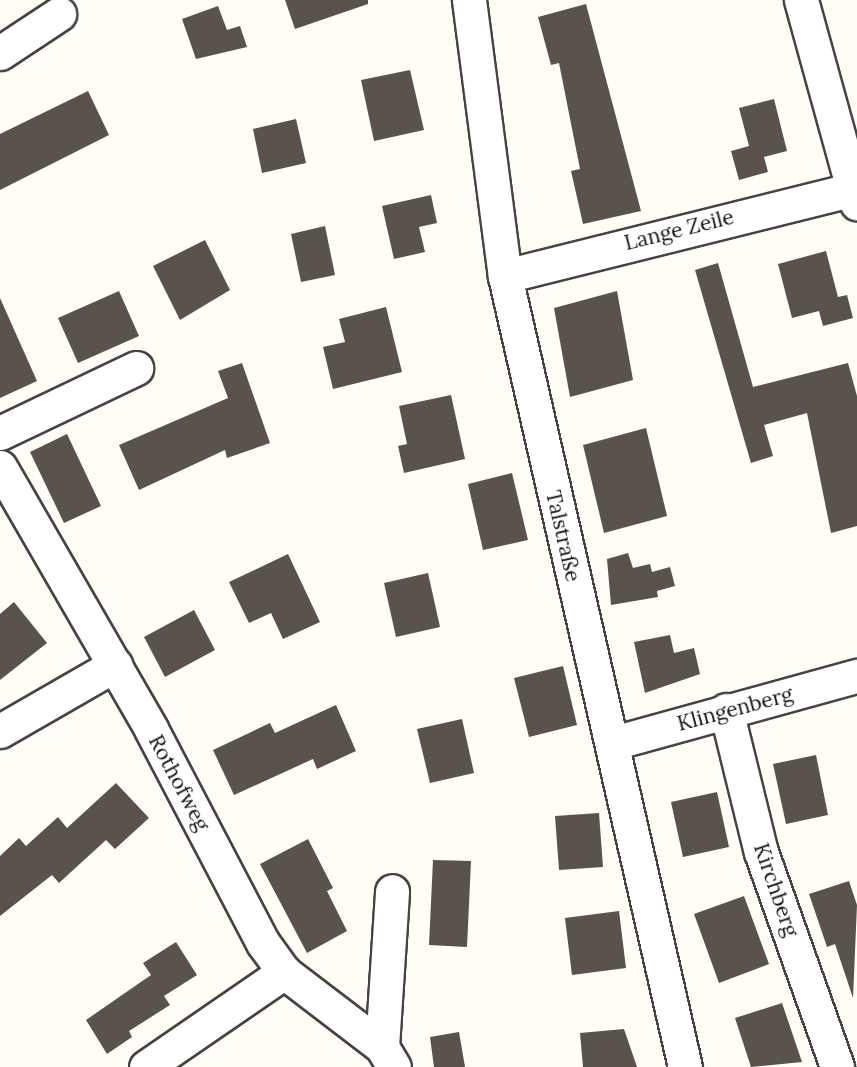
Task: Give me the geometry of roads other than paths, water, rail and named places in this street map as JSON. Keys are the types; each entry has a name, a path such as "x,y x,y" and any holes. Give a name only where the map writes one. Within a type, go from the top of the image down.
{"street":[{"name":"Talstraße","path":"469,0 505,276 685,1067"},
{"name":"Lange Zeile","path":"505,276 855,196 801,0"},
{"path":"0,52 58,14"},
{"path":"0,433 136,368"},
{"name":"Rothofweg","path":"0,467 115,665 284,972 388,1057"},
{"path":"0,731 115,665"},
{"name":"Klingenberg","path":"613,743 726,710 857,676"},
{"name":"Kirchberg","path":"726,710 761,852 837,1067"},
{"path":"388,1057 392,891"},
{"path":"146,1067 284,972"}]}
